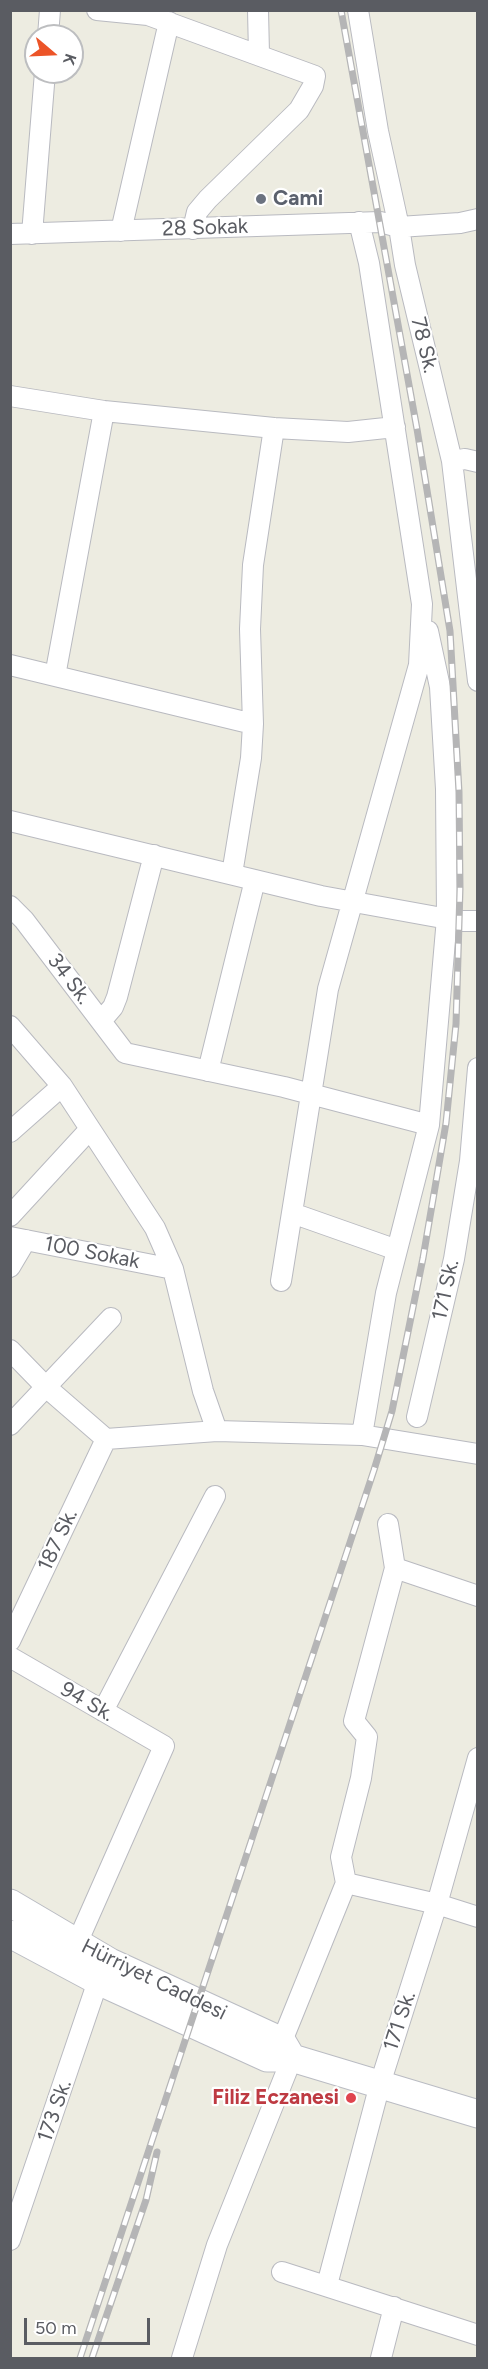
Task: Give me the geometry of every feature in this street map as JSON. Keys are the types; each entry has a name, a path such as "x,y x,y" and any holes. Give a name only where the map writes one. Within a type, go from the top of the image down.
{"main road":[{"name":"Hürriyet Caddesi","path":"10,1903 77,1942 287,2050 380,2084 477,2114"},
{"name":"Hürriyet Caddesi","path":"10,1935 98,1981 267,2058 287,2050"}],"street":[{"path":"97,10 148,15 315,76 313,86 300,110 208,199 197,212 193,229"},
{"path":"258,10 259,54"},
{"name":"78 Sk.","path":"358,10 378,131 405,265 452,461 473,607 477,681"},
{"path":"121,231 169,22"},
{"path":"32,234 44,84"},
{"name":"28 Sokak","path":"10,234 359,222 380,222 399,227 460,223 477,219"},
{"path":"359,222 369,263 422,604 440,687 446,789 447,918 429,1125 386,1293 362,1435"},
{"path":"10,396 104,411 274,428 348,432 395,427"},
{"path":"55,676 104,411"},
{"path":"232,874 248,776 253,724 250,629 254,564 274,428"},
{"path":"452,461 465,459 477,462"},
{"path":"280,1281 328,989 419,665 422,604"},
{"path":"10,665 253,724"},
{"path":"10,821 354,902 477,921"},
{"path":"101,1022 113,1007 117,997 154,855"},
{"path":"255,880 208,1071 311,1094 429,1125"},
{"name":"34 Sk.","path":"10,906 24,920 125,1053 208,1071"},
{"path":"10,1026 62,1086 155,1228 173,1269 203,1391 217,1431"},
{"path":"474,1162 477,1068"},
{"path":"10,1132 62,1086"},
{"path":"10,1216 90,1129"},
{"name":"171 Sk.","path":"417,1417 474,1162"},
{"path":"292,1213 397,1250"},
{"path":"10,1267 18,1239"},
{"name":"100 Sokak","path":"18,1239 173,1269"},
{"path":"10,1425 111,1318"},
{"path":"10,1350 46,1387 106,1439 217,1431 362,1435 477,1454"},
{"name":"187 Sk.","path":"10,1641 106,1439"},
{"path":"103,1711 215,1496"},
{"path":"182,2358 217,2245 346,1883 341,1857 361,1778 368,1737 354,1721 395,1568 388,1524"},
{"path":"395,1568 477,1596"},
{"name":"94 Sk.","path":"10,1658 164,1746 77,1942"},
{"name":"171 Sk.","path":"327,2286 380,2084 474,1784 477,1758"},
{"path":"346,1883 437,1904 477,1917"},
{"name":"173 Sk.","path":"10,2240 14,2213 98,1981"},
{"path":"282,2272 477,2335"},
{"path":"381,2358 394,2307"}],"railway":[{"path":"80,2358 392,1411 423,1258 446,1123 456,1024 460,889 459,792 450,631 417,429 341,10"},
{"path":"92,2358 146,2200 157,2152"}],"place":[{"name":"Cami","path":"261,199"},
{"name":"Filiz Eczanesi","path":"351,2098"}]}
